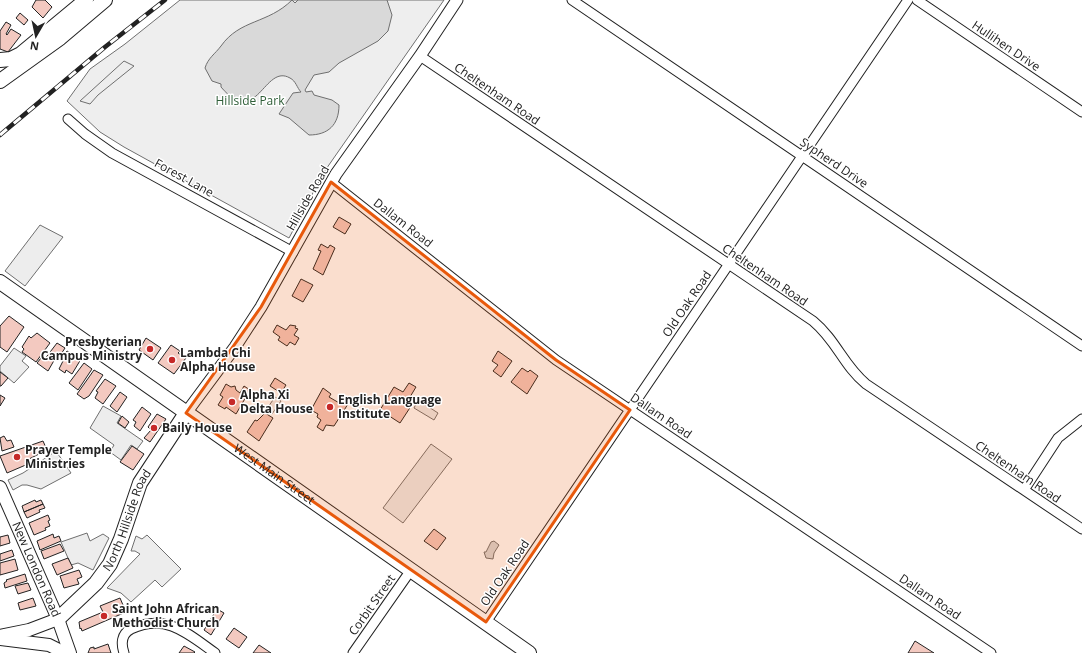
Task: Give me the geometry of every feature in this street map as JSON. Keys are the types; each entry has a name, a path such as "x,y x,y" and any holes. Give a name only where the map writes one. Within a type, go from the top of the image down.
{"main road":[{"path":"0,60 11,59 21,54 86,0"},
{"path":"0,81 60,38 105,0"},
{"name":"West Main Street","path":"0,282 530,653"},
{"name":"North Hillside Road","path":"58,619 96,582 110,564 121,539 140,483 186,413"},
{"name":"New London Road","path":"0,487 58,619 70,653"},
{"path":"0,636 29,630 58,619"},
{"path":"0,639 49,645 65,653"}],"street":[{"name":"Hillside Road","path":"186,413 252,322 293,252 331,182 420,56 457,0"},
{"name":"Sypherd Drive","path":"572,0 1082,346"},
{"name":"Old Oak Road","path":"486,622 908,0"},
{"name":"Hullihen Drive","path":"917,0 1082,112"},
{"name":"Cheltenham Road","path":"420,56 728,264 825,332 855,375 866,384 1082,529"},
{"name":"Forest Lane","path":"68,119 85,134 112,153 293,252"},
{"name":"Dallam Road","path":"331,182 545,351 991,653"},
{"path":"1024,490 1058,438 1082,419"},
{"name":"Corbit Street","path":"353,653 411,570"},
{"path":"124,653 122,643 123,635 128,630 148,623 160,623 171,625 182,630 215,653"}],"highlighted area":[{"path":"331,182 556,360 630,410 486,622 186,413 261,307"}],"green space":[{"name":"Hillside Park","path":"180,0 444,0 324,172 289,238 124,147 100,132 67,101 90,69 125,44"}],"shaded area":[{"path":"292,0 295,3 298,0 387,0 392,15 388,31 378,41 339,63 329,72 314,75 305,90 306,92 312,91 314,95 332,100 339,105 335,123 327,131 316,135 309,135 289,118 279,114 293,93 301,92 294,81 290,78 281,76 273,79 252,99 243,102 233,98 221,87 221,84 212,81 205,68 208,61 229,37 245,26 273,14"},
{"path":"124,61 134,66 98,95 90,104 80,101"},
{"path":"40,225 63,237 25,286 5,271"},
{"path":"14,348 26,356 22,361 29,367 14,383 0,371 0,366"},
{"path":"275,397 281,401 272,414 266,410"},
{"path":"418,400 438,413 434,420 414,408"},
{"path":"103,406 121,416 117,423 143,441 137,449 131,445 121,460 110,452 114,445 90,428"},
{"path":"431,444 452,459 403,523 383,508"},
{"path":"56,451 71,473 41,489 22,485 13,490 8,480 23,473"},
{"path":"87,533 90,541 103,534 109,538 93,570 78,563 71,565 61,542"},
{"path":"147,535 181,569 162,587 155,580 131,602 121,593 107,588 140,554 135,551 131,551 136,536 142,539"},
{"path":"494,541 499,545 494,553 493,559 486,558 484,552 486,552 491,542"}],"building":[{"path":"36,0 45,0 52,7 43,18 32,7"},
{"path":"20,13 28,20 24,25 16,18"},
{"path":"6,22 11,25 6,34 7,35 11,29 21,35 8,52 0,49 0,31"},
{"path":"339,217 351,224 345,234 333,227"},
{"path":"321,244 328,248 330,245 335,248 323,275 313,269 321,251 318,250"},
{"path":"301,279 313,285 303,302 292,296"},
{"path":"9,316 24,327 7,352 0,347 0,326"},
{"path":"277,325 286,330 290,325 296,326 295,328 298,329 294,335 299,338 295,345 290,342 287,346 278,340 280,337 273,332"},
{"path":"37,333 50,343 36,362 22,352 24,349 22,347 29,336 31,338"},
{"name":"Presbyterian Campus Ministry","path":"146,338 161,348 153,360 139,350"},
{"path":"57,343 65,348 58,359 56,357 48,371 37,363 41,358 44,360"},
{"name":"Lambda Chi Alpha House","path":"171,345 180,351 178,353 186,358 174,374 158,363"},
{"path":"67,351 81,359 72,374 66,370 65,373 59,369 63,361 60,360"},
{"path":"498,351 512,361 501,377 493,371 498,365 492,361"},
{"path":"84,363 92,369 78,390 69,383"},
{"path":"522,368 528,372 530,370 538,376 527,394 511,382"},
{"path":"94,370 103,375 89,396 84,399 77,394"},
{"path":"0,372 8,378 1,386 0,386"},
{"path":"275,378 286,385 281,393 270,386"},
{"path":"105,379 116,386 103,404 95,398 98,392 96,391"},
{"path":"409,383 416,387 410,397 415,400 400,423 380,410 394,387 403,392"},
{"name":"Alpha Xi Delta House","path":"226,384 231,387 235,386 236,390 240,393 244,386 250,390 236,414 226,407 225,409 218,405 223,397 220,395"},
{"name":"English Language Institute","path":"323,388 331,394 329,397 341,404 344,401 348,404 334,426 326,425 323,431 317,427 321,420 317,417 318,414 311,410"},
{"path":"120,392 127,397 117,412 110,406"},
{"path":"0,395 5,398 0,406"},
{"path":"142,407 151,414 140,431 134,426 136,422 133,420"},
{"path":"265,413 273,418 259,441 247,432 255,420 257,421"},
{"name":"Baily House","path":"157,414 166,419 150,442 144,438 151,430 148,427"},
{"path":"122,416 129,422 125,428 118,423"},
{"path":"4,436 7,441 11,440 14,447 2,451 0,438"},
{"name":"Prayer Temple Ministries","path":"43,441 47,450 27,460 28,464 7,473 0,456"},
{"path":"132,446 144,454 133,470 120,462"},
{"path":"35,500 36,502 41,500 43,504 24,512 22,506"},
{"path":"43,504 45,508 27,518 24,512"},
{"path":"48,515 50,526 45,528 46,530 34,535 29,523"},
{"path":"434,529 446,538 437,550 424,541"},
{"path":"53,534 54,538 59,536 61,541 40,550 37,541"},
{"path":"8,535 10,543 0,546 0,537"},
{"path":"60,544 64,551 44,559 41,551"},
{"path":"12,550 14,556 0,561 0,554"},
{"path":"68,558 73,568 57,575 52,564"},
{"path":"15,559 18,570 0,575 0,563"},
{"path":"79,570 82,577 77,579 79,584 64,588 60,576"},
{"path":"25,574 27,581 5,588 4,583 7,581 6,580"},
{"path":"28,583 31,590 18,594 15,586"},
{"path":"33,598 36,606 20,610 18,603"},
{"name":"Saint John African Methodist Church","path":"120,598 126,612 82,631 81,628 80,629 79,622 103,612 100,606"},
{"path":"217,609 224,613 211,635 204,630"},
{"path":"234,628 247,637 239,648 226,639"},
{"path":"915,641 934,653 908,653"},
{"path":"108,644 111,653 88,653 90,648 94,647 94,649"},
{"path":"259,645 271,653 253,653"},
{"path":"184,646 195,652 179,653"}],"railway":[{"path":"0,135 105,47 165,0"}],"place":[{"name":"Presbyterian Campus Ministry","path":"150,349"},
{"name":"Lambda Chi Alpha House","path":"172,360"},
{"name":"Alpha Xi Delta House","path":"232,402"},
{"name":"English Language Institute","path":"330,407"},
{"name":"Baily House","path":"154,428"},
{"name":"Prayer Temple Ministries","path":"17,457"},
{"name":"Saint John African Methodist Church","path":"104,616"}]}
